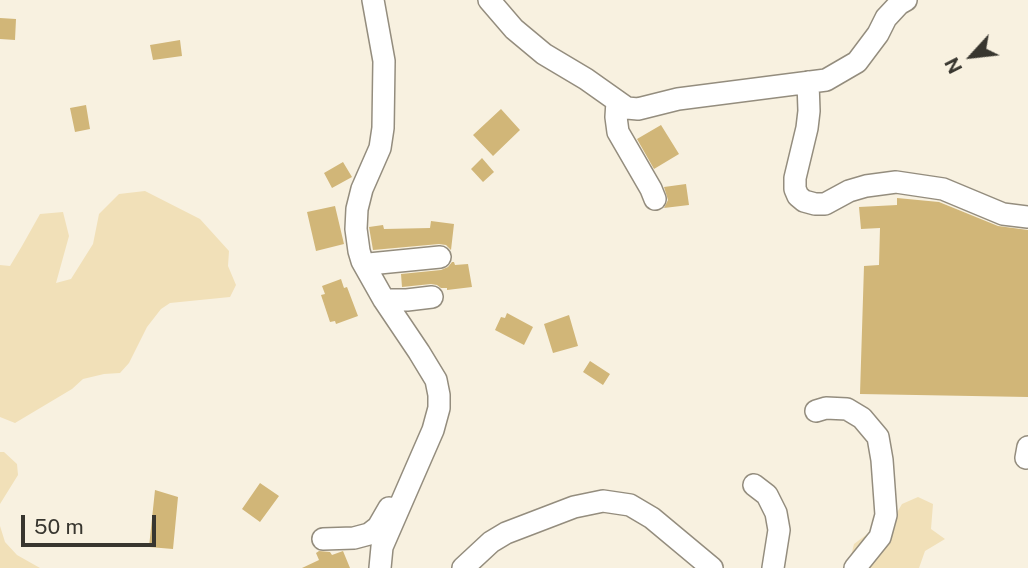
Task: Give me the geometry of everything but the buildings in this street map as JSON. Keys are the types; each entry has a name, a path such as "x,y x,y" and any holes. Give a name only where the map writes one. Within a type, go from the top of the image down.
{"street":[{"path":"373,0 384,61 383,128 380,148 362,189 356,229 362,261 436,380 439,395 439,408 433,430 382,547 380,568"},
{"path":"489,0 514,29 544,54 627,108 638,109 678,99 826,79 857,62 878,34 886,18 906,0"},
{"path":"808,82 807,128 795,178 795,189 804,201 825,204 849,191 896,182 943,189 1003,214 1028,217"},
{"path":"617,101 618,132 655,199"},
{"path":"362,261 369,264 440,257"},
{"path":"384,300 432,297"},
{"path":"816,411 826,408 847,409 862,418 878,437 886,515 880,537 855,568"},
{"path":"323,539 354,538 369,534 378,527 420,460"},
{"path":"754,485 767,495 776,513 779,530 773,568"},
{"path":"463,568 491,542 506,533 574,507 603,501 630,505 652,518 709,567"}],"shaded area":[{"path":"145,191 200,219 229,251 228,266 236,285 230,297 170,303 161,309 147,327 129,363 120,373 83,379 72,389 15,423 0,417 0,265 10,266 40,214 63,212 69,236 56,283 71,279 93,244 99,214 119,194"},
{"path":"0,452 4,452 17,464 18,475 0,504"},
{"path":"918,497 933,504 931,529 945,539 925,551 919,568 858,568 850,560 854,544 874,529 889,526 902,504"},
{"path":"0,526 5,542 17,555 40,568 0,568"}]}
